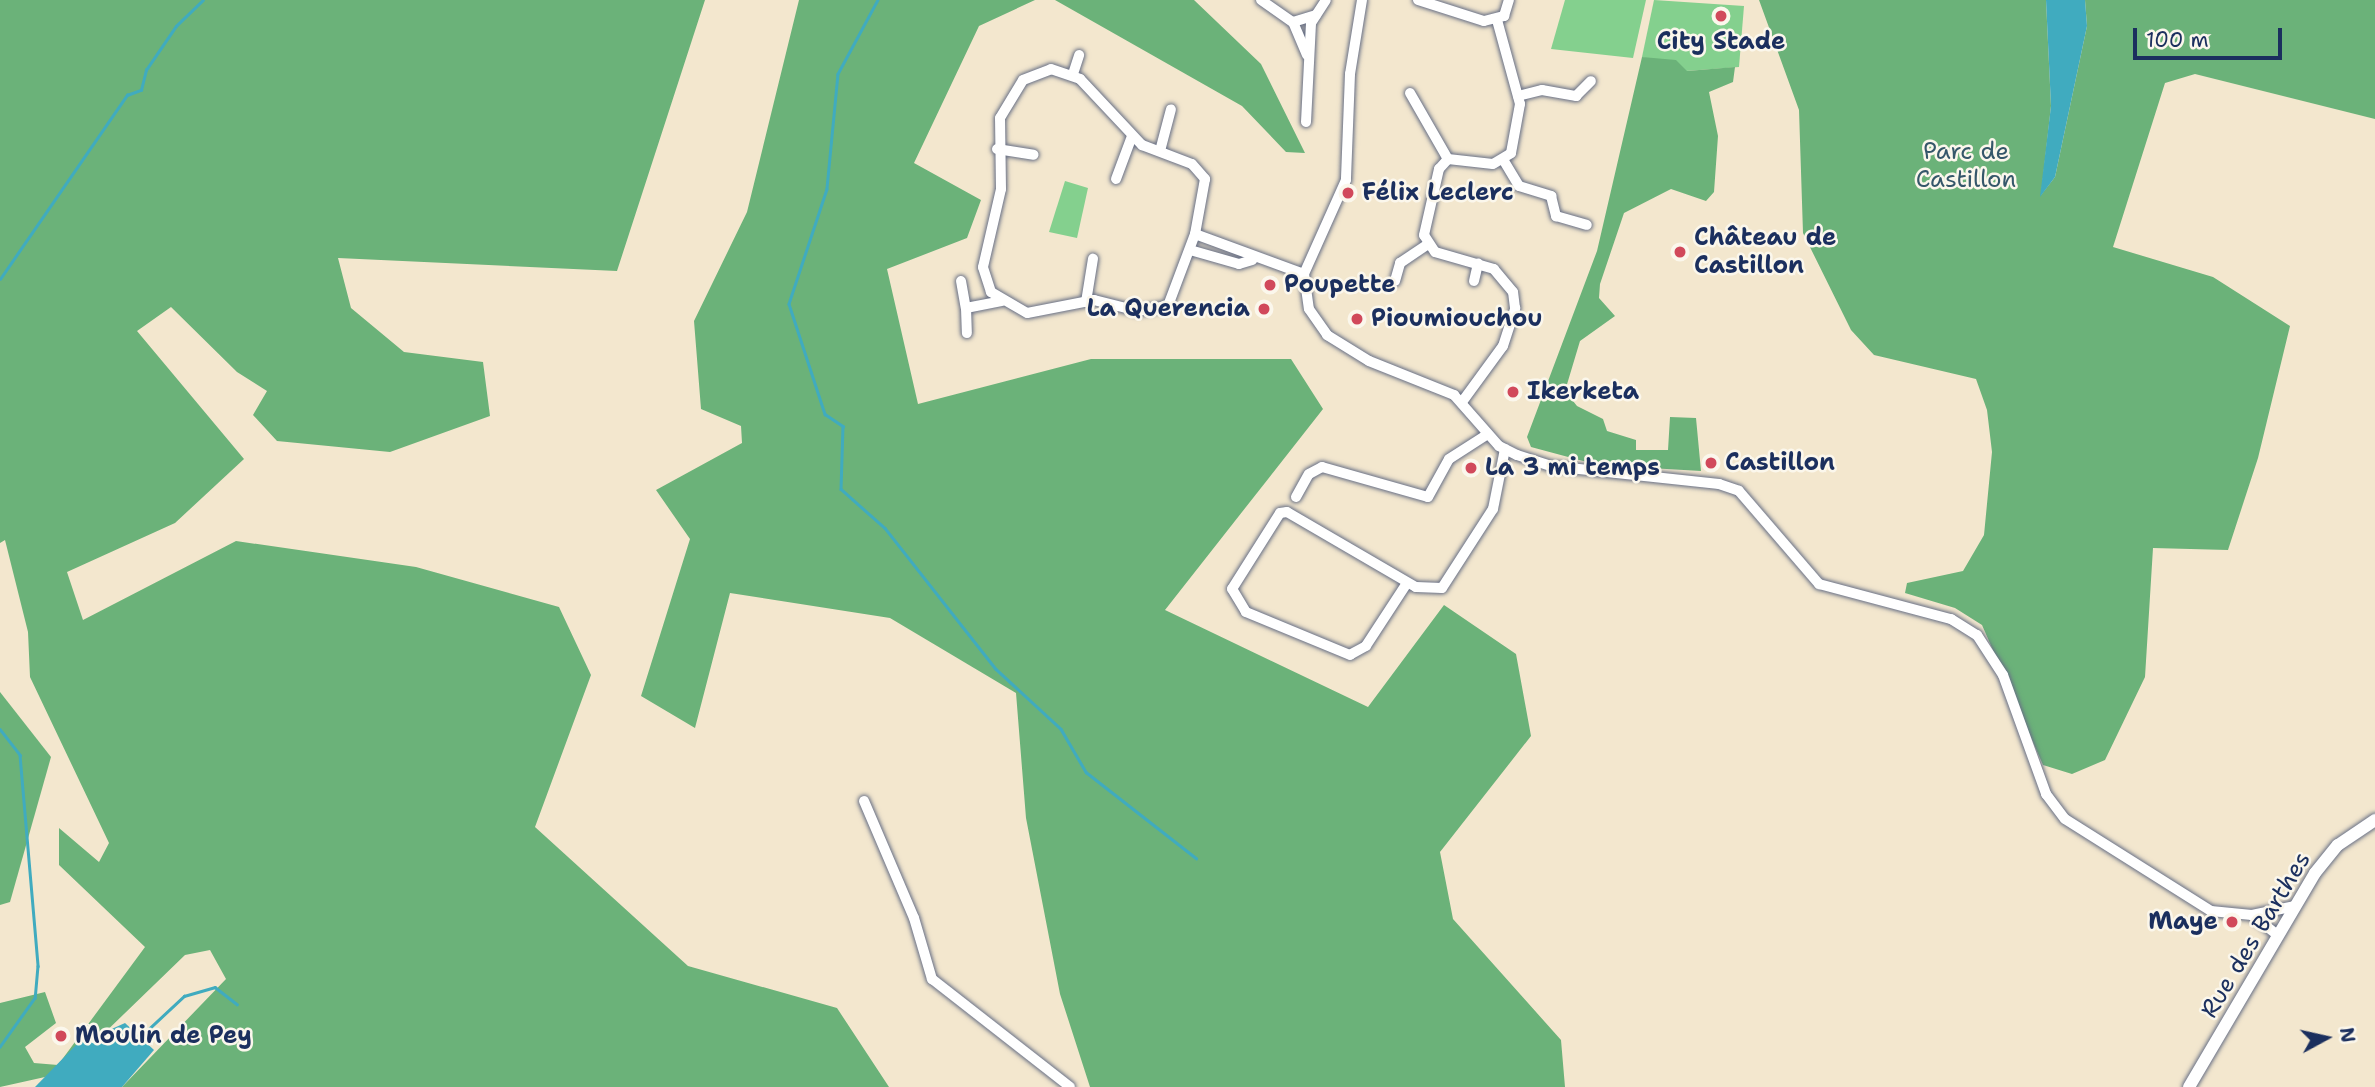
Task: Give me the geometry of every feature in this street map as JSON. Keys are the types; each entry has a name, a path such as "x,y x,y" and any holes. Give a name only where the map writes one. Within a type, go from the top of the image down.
{"street":[{"path":"1261,0 1293,22 1308,55"},
{"path":"1306,122 1308,55 1316,15 1326,0"},
{"path":"1362,0 1350,74 1346,180 1304,274 1309,309 1341,347 1462,402 1488,434 1505,449 1551,466 1718,484 1739,491 1819,584 1967,626 2003,675 2046,794 2065,819 2196,906 2252,915 2295,906"},
{"path":"1418,0 1497,20"},
{"path":"1510,0 1497,20 1518,96 1520,114 1504,161 1519,186 1552,196 1556,216 1587,225"},
{"path":"1293,22 1316,15"},
{"path":"1073,74 1079,55"},
{"path":"966,308 1000,301 1044,314 1086,302 1138,311 1168,306 1191,250 1205,179 1192,164 1132,136 1073,74 1051,69 1023,80 1000,118 997,149 1001,188 984,267 1000,301"},
{"path":"1518,96 1542,90 1576,96 1591,81"},
{"path":"1410,93 1448,159"},
{"path":"1160,151 1171,109"},
{"path":"1116,179 1132,136"},
{"path":"997,149 1034,155"},
{"path":"1448,159 1504,161"},
{"path":"1395,281 1400,263 1427,245 1439,169 1448,159"},
{"path":"1195,234 1225,245 1252,260 1304,274"},
{"path":"1221,258 1225,245"},
{"path":"1427,245 1478,263 1507,278 1515,308 1503,346 1462,402"},
{"path":"1191,250 1239,264 1252,260"},
{"path":"1086,302 1093,259"},
{"path":"1474,281 1478,263"},
{"path":"961,281 967,333"},
{"path":"1296,497 1309,474 1322,467 1428,497 1449,459 1488,434"},
{"path":"1407,583 1366,646 1350,655 1246,612 1232,589 1280,513 1287,512 1407,583 1433,590 1448,583 1493,509 1505,449"},
{"path":"864,801 914,918 932,979 1070,1087"},
{"name":"Rue des Barthes","path":"2189,1087 2295,906 2338,845 2375,821"},
{"path":"2252,915 2278,935"}],"green space":[{"path":"0,0 705,0 617,271 338,258 351,308 404,352 483,362 490,416 390,452 277,441 253,415 267,391 237,372 171,307 137,331 244,459 175,523 67,572 83,620 236,541 416,567 559,607 591,675 535,827 688,966 837,1008 889,1087 122,1087 226,979 210,950 185,955 63,1073 0,1087 0,1003 45,992 56,1023 25,1047 34,1063 58,1065 145,947 59,865 59,828 99,862 109,843 30,677 28,632 5,540 0,543"},
{"path":"799,0 1035,0 979,26 914,163 981,200 967,238 887,269 918,404 1091,359 1291,359 1323,409 1165,610 1368,707 1444,605 1516,654 1531,736 1440,852 1453,919 1561,1040 1565,1087 1090,1087 1060,994 1026,818 1016,693 890,618 730,593 695,728 641,696 690,539 656,490 742,443 741,426 701,409 694,321 747,212"},
{"path":"1055,0 1194,0 1261,64 1305,153 1286,152 1242,106"},
{"path":"1565,0 1646,0 1633,58 1551,49"},
{"path":"1654,0 1744,6 1739,67 1686,71 1642,57"},
{"name":"Parc de Castillon","path":"1759,0 2046,0 2051,106 2041,195 2055,177 2087,26 2085,0 2375,0 2375,119 2195,74 2165,83 2113,247 2213,277 2290,326 2258,458 2228,550 2153,548 2145,677 2105,760 2072,774 2043,765 1982,625 1955,608 1905,593 1907,583 1963,571 1984,535 1992,452 1987,410 1976,379 1874,355 1851,330 1803,233 1799,110"},
{"path":"1642,57 1676,60 1687,71 1735,67 1733,82 1709,92 1718,136 1714,192 1706,201 1671,189 1624,213 1600,284 1599,298 1615,316 1580,341 1565,391 1577,406 1603,419 1607,431 1636,440 1636,450 1668,450 1670,417 1696,418 1701,471 1598,465 1531,447 1527,437 1597,251"},
{"path":"1065,181 1088,188 1077,238 1049,232"},
{"path":"0,692 51,757 10,902 0,905"}],"water":[{"path":"2046,0 2085,0 2087,26 2055,177 2040,197 2051,106"},
{"path":"125,1023 154,1050 122,1087 35,1087 76,1045"}],"waterway":[{"path":"0,279 127,95 141,90 146,70 176,26 203,0"},
{"path":"878,0 838,74 827,189 789,304 825,414 843,426 841,489 885,528 996,669 1061,729 1086,772 1196,858"},
{"path":"0,729 20,755 38,966 35,998 0,1047"},
{"path":"138,1039 184,996 215,987 237,1004"}],"place":[{"name":"City Stade","path":"1721,16"},
{"name":"Félix Leclerc","path":"1348,193"},
{"name":"Château de Castillon","path":"1680,252"},
{"name":"Poupette","path":"1270,285"},
{"name":"La Querencia","path":"1264,309"},
{"name":"Pioumiouchou","path":"1357,319"},
{"name":"Ikerketa","path":"1513,392"},
{"name":"Castillon","path":"1711,463"},
{"name":"La 3 mi temps","path":"1471,468"},
{"name":"Maye","path":"2232,922"},
{"name":"Moulin de Pey","path":"61,1036"}]}
